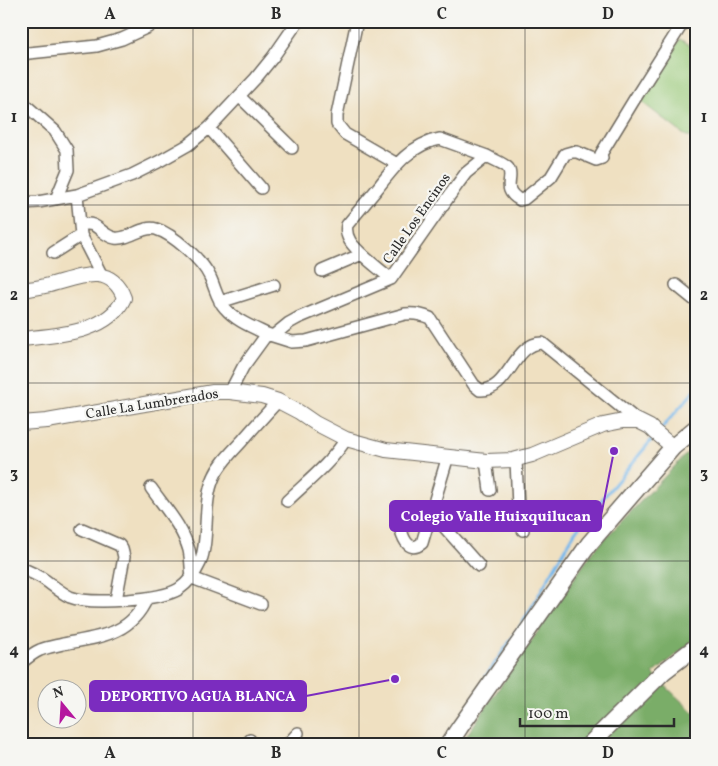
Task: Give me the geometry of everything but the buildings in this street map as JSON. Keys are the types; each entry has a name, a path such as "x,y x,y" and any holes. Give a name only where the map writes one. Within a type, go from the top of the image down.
{"main road":[{"path":"448,745 589,544 673,447 697,427"},
{"path":"588,745 663,672 697,646"}],"street":[{"path":"21,55 97,46 122,39 148,27 156,21"},
{"path":"21,203 77,195 132,175 188,145 209,128 240,97 274,57 298,21"},
{"path":"357,21 337,115 337,124 345,134 397,164"},
{"path":"391,279 350,241 347,225 397,164 418,147 440,139 487,156 508,168 510,172 508,184 511,193 520,200 524,199 551,176 565,154 577,152 596,160 602,158 601,154 684,21"},
{"path":"240,97 292,148"},
{"path":"21,101 55,131 67,150 68,170 56,199"},
{"path":"209,128 260,188"},
{"name":"Calle Los Encinos","path":"230,392 243,367 270,335 298,318 391,279 456,185 466,173 487,156"},
{"path":"21,340 81,330 103,321 116,311 124,298 121,289 116,283 101,274 81,230 77,195"},
{"path":"53,253 81,230 86,223 92,224 116,238 151,228 158,230 176,241 198,260 206,270 220,302 238,320 270,335 292,342 306,341 404,314 414,313 422,315 430,318 474,385 480,390 488,389 498,383 526,348 536,343 542,343 638,421 650,426 673,447"},
{"path":"322,271 362,254"},
{"path":"21,290 44,287 77,276 101,274"},
{"path":"676,285 697,302"},
{"path":"220,302 274,286"},
{"name":"Calle La Lumbrerados","path":"21,423 47,421 213,392 230,392 262,396 278,401 346,439 386,450 486,461 516,459 532,455 603,425 623,421 638,421"},
{"path":"21,568 41,578 70,597 80,600 154,597 171,593 184,585 192,578 200,562 210,485 215,474 229,455 278,401"},
{"path":"287,501 332,459 346,439"},
{"path":"398,520 406,543 410,546 418,546 422,543 448,456"},
{"path":"516,459 518,507 523,530"},
{"path":"486,461 490,490"},
{"path":"151,488 178,524 184,536 190,555 192,578"},
{"path":"431,512 479,566"},
{"path":"82,529 122,549 124,557 116,600"},
{"path":"192,578 261,604"},
{"path":"21,663 32,654 47,647 102,636 121,629 142,610 147,598"},
{"path":"286,745 298,733"}],"green space":[{"path":"680,39 697,50 697,141 683,134 643,103 642,98"},
{"path":"697,443 697,638 653,674 697,716 697,745 460,745 593,551"}],"waterway":[{"path":"660,430 697,388"},
{"path":"486,676 523,622 575,532 654,437"}],"place":[{"name":"Colegio Valle Huixquilucan","path":"614,451"},
{"name":"DEPORTIVO AGUA BLANCA","path":"395,679"}]}
